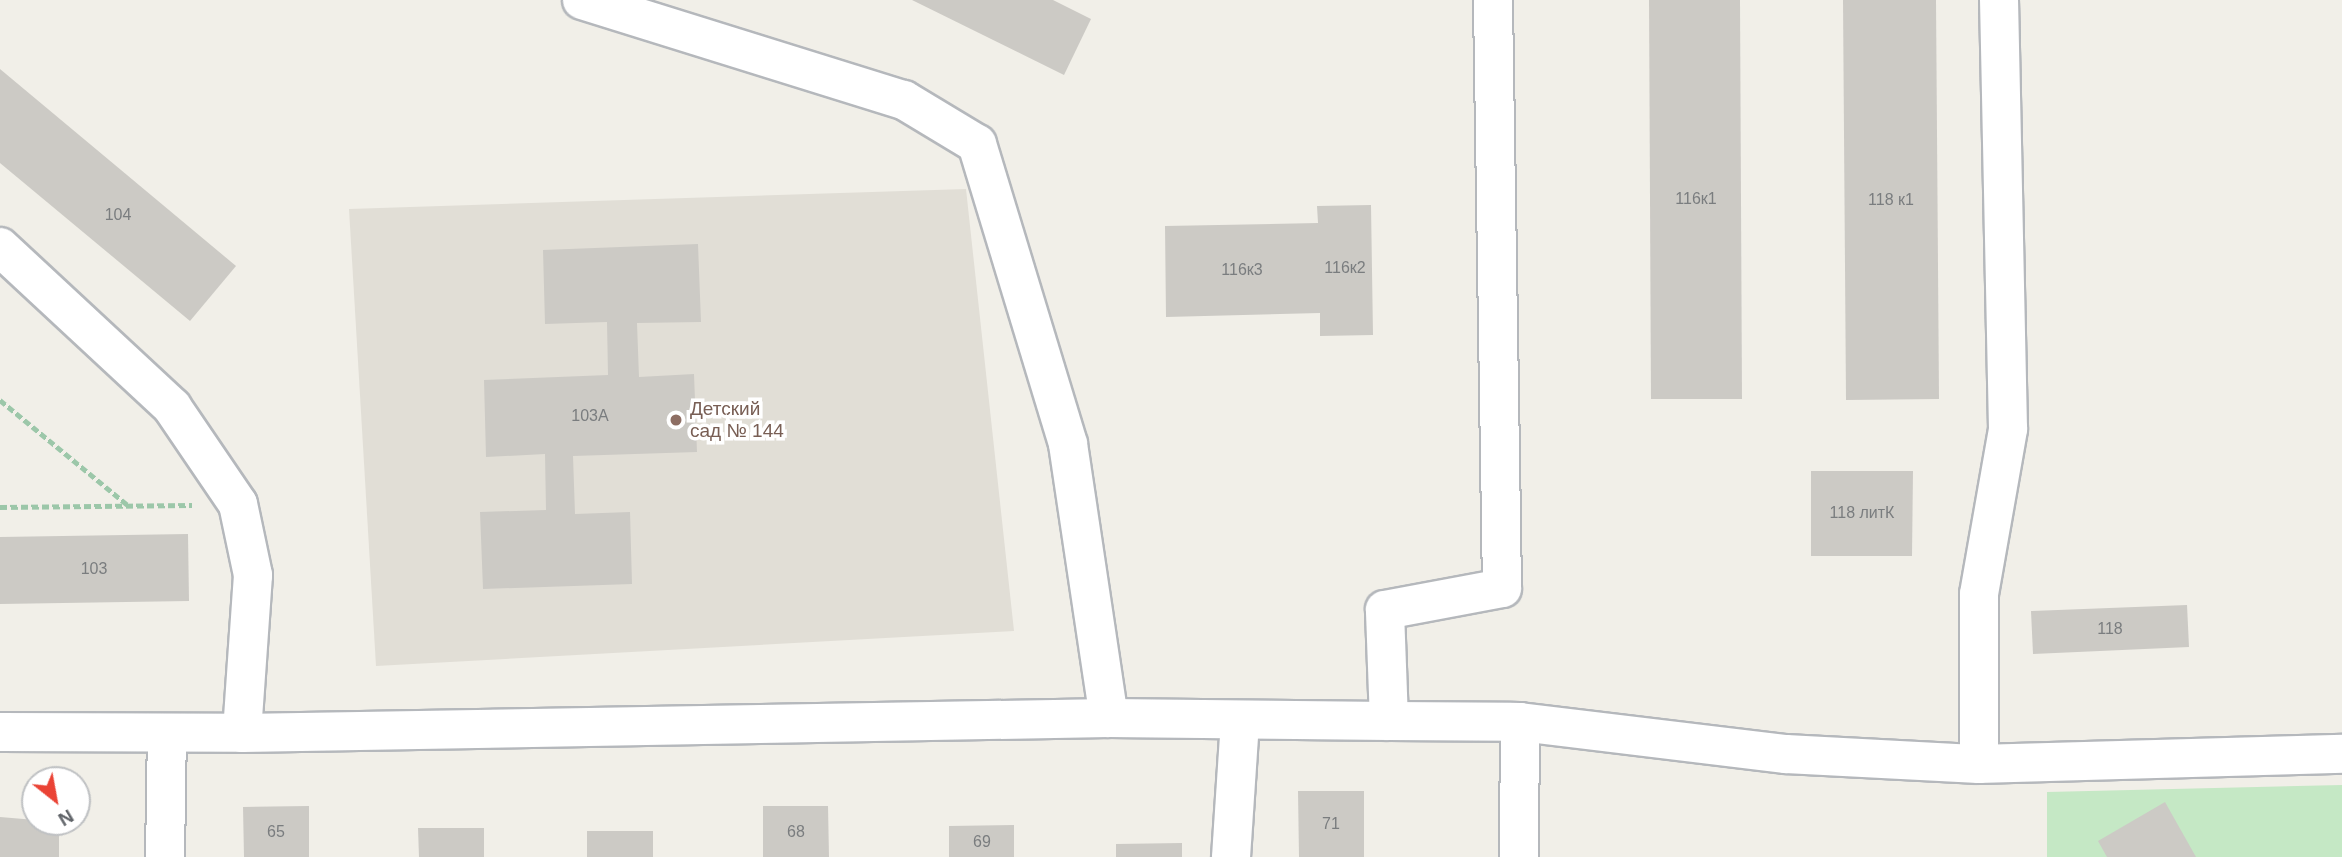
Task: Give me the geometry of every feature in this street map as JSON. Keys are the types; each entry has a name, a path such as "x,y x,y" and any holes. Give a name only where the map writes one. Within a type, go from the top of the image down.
{"street":[{"path":"582,0 904,100 977,144 1068,444 1109,718"},
{"path":"1389,721 1385,610 1502,588 1493,0"},
{"path":"1979,764 1979,594 2008,429 1999,0"},
{"path":"0,247 172,407 238,504 253,575 242,733"},
{"path":"0,732 242,733 1109,718 1520,722 1786,754 1979,764 2342,754"},
{"path":"1231,857 1240,720"},
{"path":"1519,857 1520,722"},
{"path":"165,857 167,733"}],"path":[{"path":"0,400 129,505"},
{"path":"0,507 238,504"}],"shaded area":[{"name":"Детский сад № 144","path":"966,189 1014,631 376,666 349,209"}],"green space":[{"path":"2342,785 2342,857 2047,857 2047,792"}],"building":[{"path":"912,0 1053,0 1091,19 1064,75"},
{"path":"1649,0 1740,0 1742,399 1651,399"},
{"path":"1843,0 1936,0 1939,399 1846,400"},
{"path":"0,69 236,266 190,321 0,163"},
{"path":"1371,205 1373,335 1320,336 1320,313 1166,317 1165,226 1318,223 1317,206"},
{"path":"698,244 701,322 637,323 639,377 694,374 697,452 573,456 575,514 630,512 632,584 483,589 480,512 546,510 545,454 486,457 484,380 608,375 607,322 545,324 543,250"},
{"path":"1811,471 1913,471 1912,556 1811,556"},
{"path":"188,534 189,601 0,604 0,537"},
{"path":"2187,605 2189,647 2033,654 2031,611"},
{"path":"1298,791 1364,791 1364,857 1299,857"},
{"path":"2165,802 2196,857 2107,857 2098,841"},
{"path":"309,806 309,857 244,857 243,807"},
{"path":"763,806 828,806 829,857 763,857"},
{"path":"0,817 21,819 21,836 59,836 59,857 0,857"},
{"path":"1014,825 1014,857 949,857 949,826"},
{"path":"418,828 484,828 484,857 419,857"},
{"path":"587,831 653,831 653,857 587,857"},
{"path":"1182,843 1182,857 1116,857 1116,844"}],"place":[{"name":"Детский сад № 144","path":"676,420"}]}
